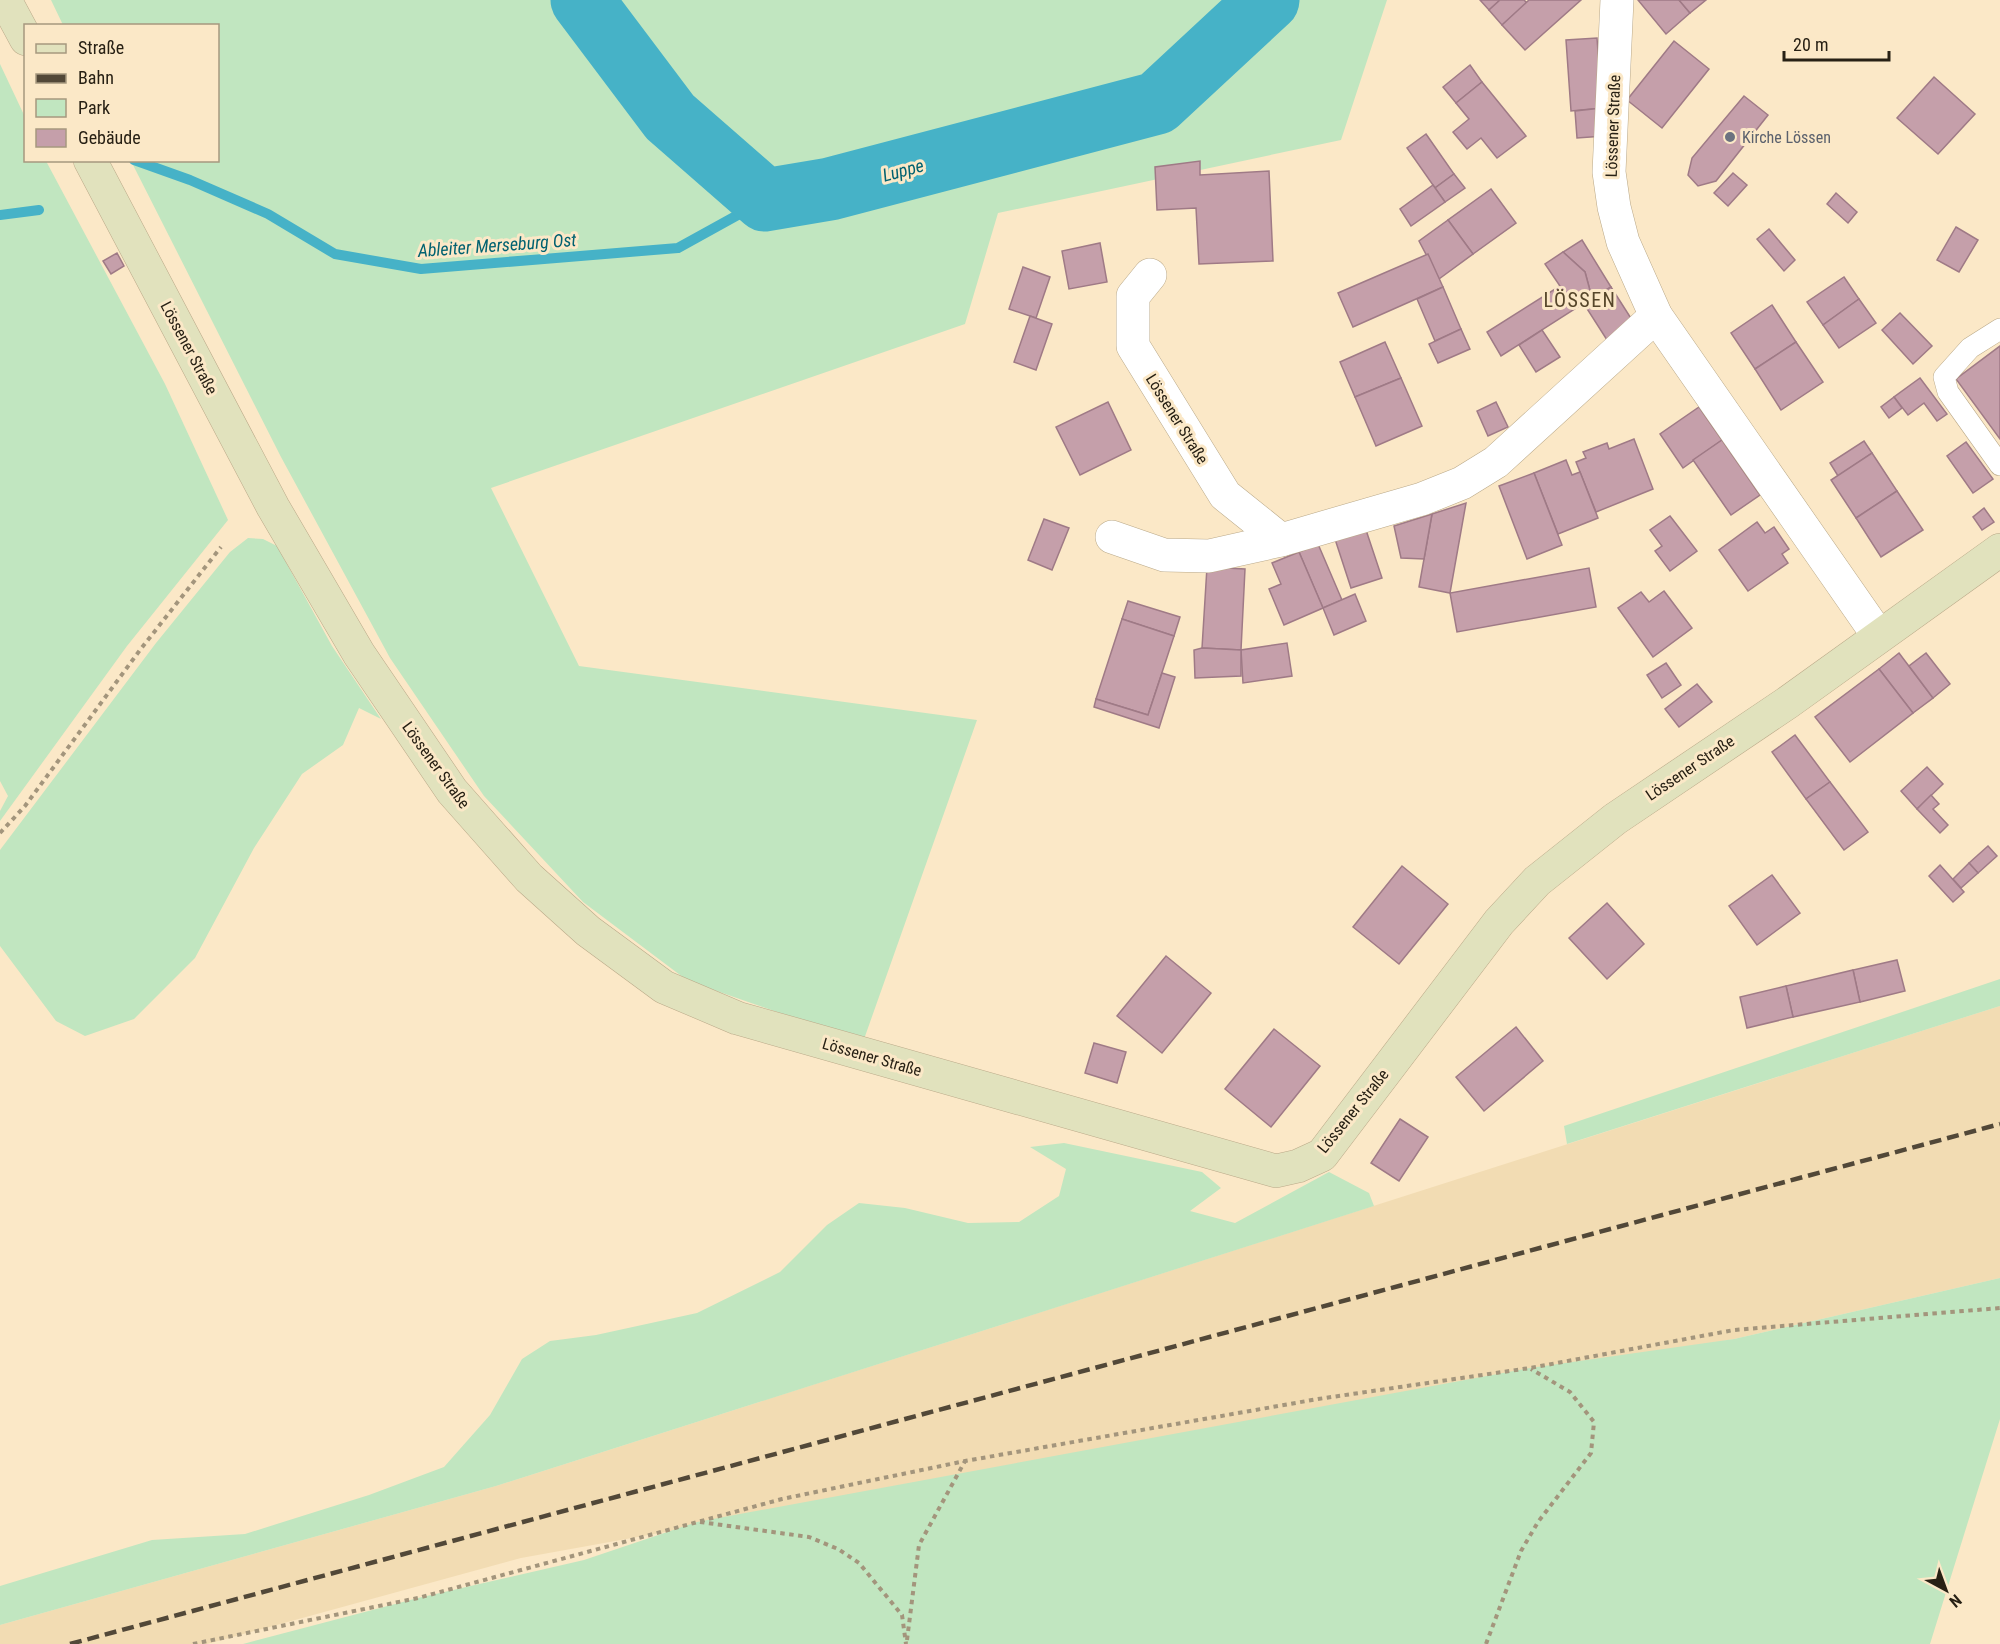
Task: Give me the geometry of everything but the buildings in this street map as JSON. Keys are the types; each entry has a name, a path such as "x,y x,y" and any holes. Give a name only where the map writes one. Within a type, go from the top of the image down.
{"street":[{"path":"5,0 24,37"},
{"name":"Lössener Straße","path":"1617,0 1609,172 1623,242 1656,316 1878,635"},
{"name":"Lössener Straße","path":"91,162 273,507 359,654 452,791 529,878 588,931 664,987 737,1017 1276,1171 1298,1166 1322,1155 1499,922 1537,881 1615,819 1786,703 1878,635 2000,550"},
{"name":"Lössener Straße","path":"1150,275 1133,296 1133,346 1225,495 1281,540"},
{"path":"1112,537 1164,555 1209,556 1281,540 1422,499 1462,483 1496,462 1656,316"}],"lane":[{"path":"2000,329 1970,348 1944,377 1948,392 2000,465"}],"path":[{"path":"0,833 25,806 140,650 221,547"},
{"path":"193,1644 418,1598 782,1499 965,1461 1318,1399 1530,1368 1734,1330 2000,1308"},
{"path":"1486,1644 1521,1551 1538,1522 1591,1453 1594,1422 1570,1392 1530,1368"},
{"path":"906,1644 919,1545 965,1461"},
{"path":"697,1522 809,1537 838,1549 859,1563 902,1615 906,1644"}],"shaded area":[{"path":"2000,1006 2000,1278 1734,1339 521,1558 207,1644 0,1644 0,1625 496,1486"}],"green space":[{"path":"51,0 1387,0 1341,140 998,213 965,324 491,488 579,666 977,720 863,1042 688,981 583,902 484,796 390,658 281,457 132,162 219,162 219,24 63,24"},
{"path":"0,64 24,115 24,162 47,162 165,384 228,520 127,646 0,821 0,811 8,796 0,781"},
{"path":"248,538 263,539 277,546 332,646 381,719 359,708 343,745 302,774 254,848 195,958 134,1019 85,1036 56,1021 0,946 0,850 156,643 230,552"},
{"path":"2000,979 2000,1006 1567,1144 1564,1126"},
{"path":"1064,1143 1202,1172 1221,1188 1190,1211 1235,1223 1329,1172 1369,1193 1374,1206 496,1486 0,1625 0,1586 152,1540 245,1534 369,1495 444,1467 490,1415 522,1359 550,1341 596,1335 697,1313 780,1272 827,1225 859,1203 905,1208 968,1223 1019,1222 1059,1196 1066,1169 1030,1147"},
{"path":"2000,1278 2000,1419 1930,1644 243,1644 418,1598 584,1560 697,1522 1530,1368 1734,1339"}],"waterway":[{"name":"Luppe","path":"582,0 670,117 765,200 830,189 1157,103 1268,0"},
{"name":"Ableiter Merseburg Ost","path":"140,162 190,180 268,214 335,254 421,269 678,248 765,200"},
{"name":"Ableiter Merseburg Ost","path":"0,215 39,210"}],"railway":[{"path":"70,1644 2000,1124"}],"place":[{"name":"Kirche Lössen","path":"1730,137"}],"district":[{"name":"LÖSSEN","path":"1580,300"}]}
